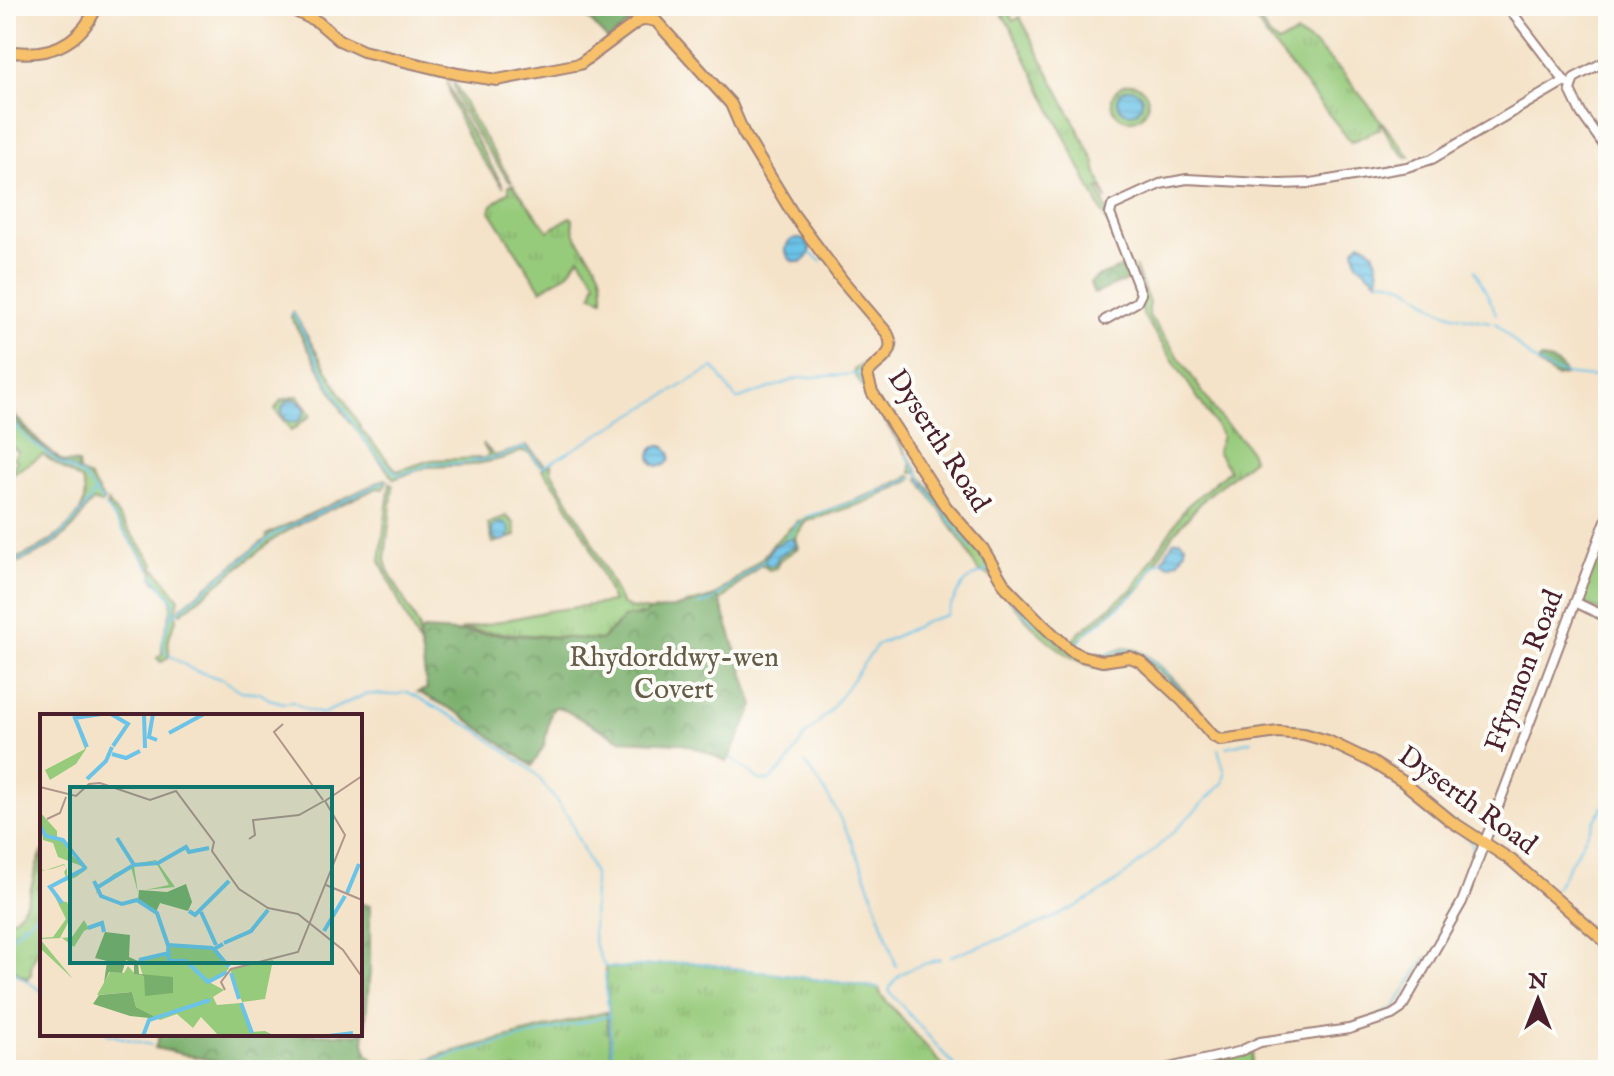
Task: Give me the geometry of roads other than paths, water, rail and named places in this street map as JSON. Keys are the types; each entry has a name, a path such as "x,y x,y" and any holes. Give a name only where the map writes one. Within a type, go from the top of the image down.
{"main road":[{"path":"6,51 37,53 68,42 85,30 97,6"},
{"name":"Dyserth Road","path":"285,6 318,22 339,40 363,51 497,80 580,64 637,22 646,19 656,21 731,104 743,132 793,214 842,280 887,333 892,342 891,350 867,374 872,392 946,507 988,557 1005,586 1043,625 1070,650 1087,658 1102,661 1130,657 1141,662 1182,700 1213,736 1221,740 1291,732 1328,741 1370,761 1402,781 1451,821 1511,860 1608,944"}],"street":[{"path":"1507,6 1567,83 1576,104 1608,151"},
{"path":"1105,320 1140,299 1138,286 1110,214 1112,206 1127,197 1160,184 1187,179 1311,183 1407,167 1432,159 1608,60"},
{"name":"Ffynnon Road","path":"1160,1070 1238,1052 1260,1042 1349,1029 1397,1013 1462,902 1608,515"},
{"path":"1575,602 1608,618"}],"water":[{"path":"1130,89 1139,92 1142,101 1139,110 1130,113 1121,110 1118,101 1121,92"},
{"path":"798,238 806,242 810,250 806,258 798,262 790,258 786,250 790,242"},
{"path":"1360,242 1370,248 1376,258 1378,281 1357,263 1354,249"},
{"path":"293,400 301,403 304,411 301,419 293,422 285,419 282,411 285,403"},
{"path":"656,446 664,446 670,456 664,466 656,466 650,460 650,452"},
{"path":"497,523 505,523 510,532 508,539 497,541 492,536 492,528"},
{"path":"793,539 796,546 780,555 774,565 767,566 764,560 774,546"},
{"path":"1180,540 1185,544 1185,550 1179,561 1169,565 1162,561 1174,541"}],"waterway":[{"path":"810,253 821,261"},
{"path":"1475,270 1491,302"},
{"path":"1378,281 1395,282 1446,312 1491,322"},
{"path":"1492,304 1496,314"},
{"path":"293,313 352,421 381,460 398,475 435,463 459,464 498,457 525,447 543,467 714,367 739,399 799,378 858,374 879,356"},
{"path":"1495,322 1522,350 1544,366 1569,374 1608,377"},
{"path":"859,375 867,391"},
{"path":"6,414 26,438 83,476 102,501"},
{"path":"906,454 935,501 972,549"},
{"path":"788,539 797,524 806,517 866,498 912,478"},
{"path":"172,616 274,534 385,481"},
{"path":"6,564 35,553 58,537 78,517 95,492"},
{"path":"105,505 150,569"},
{"path":"698,605 713,600 764,560"},
{"path":"1088,652 1077,645 1083,636 1138,591 1154,565 1162,561"},
{"path":"987,566 997,582"},
{"path":"731,758 760,780 769,781 829,712 877,645 947,615 966,581 988,571"},
{"path":"152,574 173,600 164,652 193,670 224,680 241,691 260,693 284,703 293,702 322,714 366,694 408,692 477,730 535,773 569,818 594,874 593,935 605,967 689,962 879,988"},
{"path":"1008,596 1034,623"},
{"path":"1101,656 1129,650 1147,657 1160,667 1207,721 1229,734"},
{"path":"1087,662 1106,667 1115,664"},
{"path":"1279,727 1319,733"},
{"path":"1227,747 1251,741"},
{"path":"951,956 1055,917 1088,900 1125,875 1223,783 1225,773 1218,749"},
{"path":"805,763 835,809 860,860 896,966"},
{"path":"1556,888 1608,798"},
{"path":"1464,835 1473,848 1464,884"},
{"path":"21,924 26,924 40,911"},
{"path":"6,942 26,924"},
{"path":"1382,1014 1394,1008 1426,957"},
{"path":"940,959 903,973 889,991 958,1070"},
{"path":"6,967 40,990"},
{"path":"605,973 613,1067 683,1056 696,1058 723,1070"},
{"path":"428,1061 608,1016"},
{"path":"115,1036 151,1045"}],"park label":[{"name":"Rhydorddwy-wen Covert","path":"674,674"}]}
